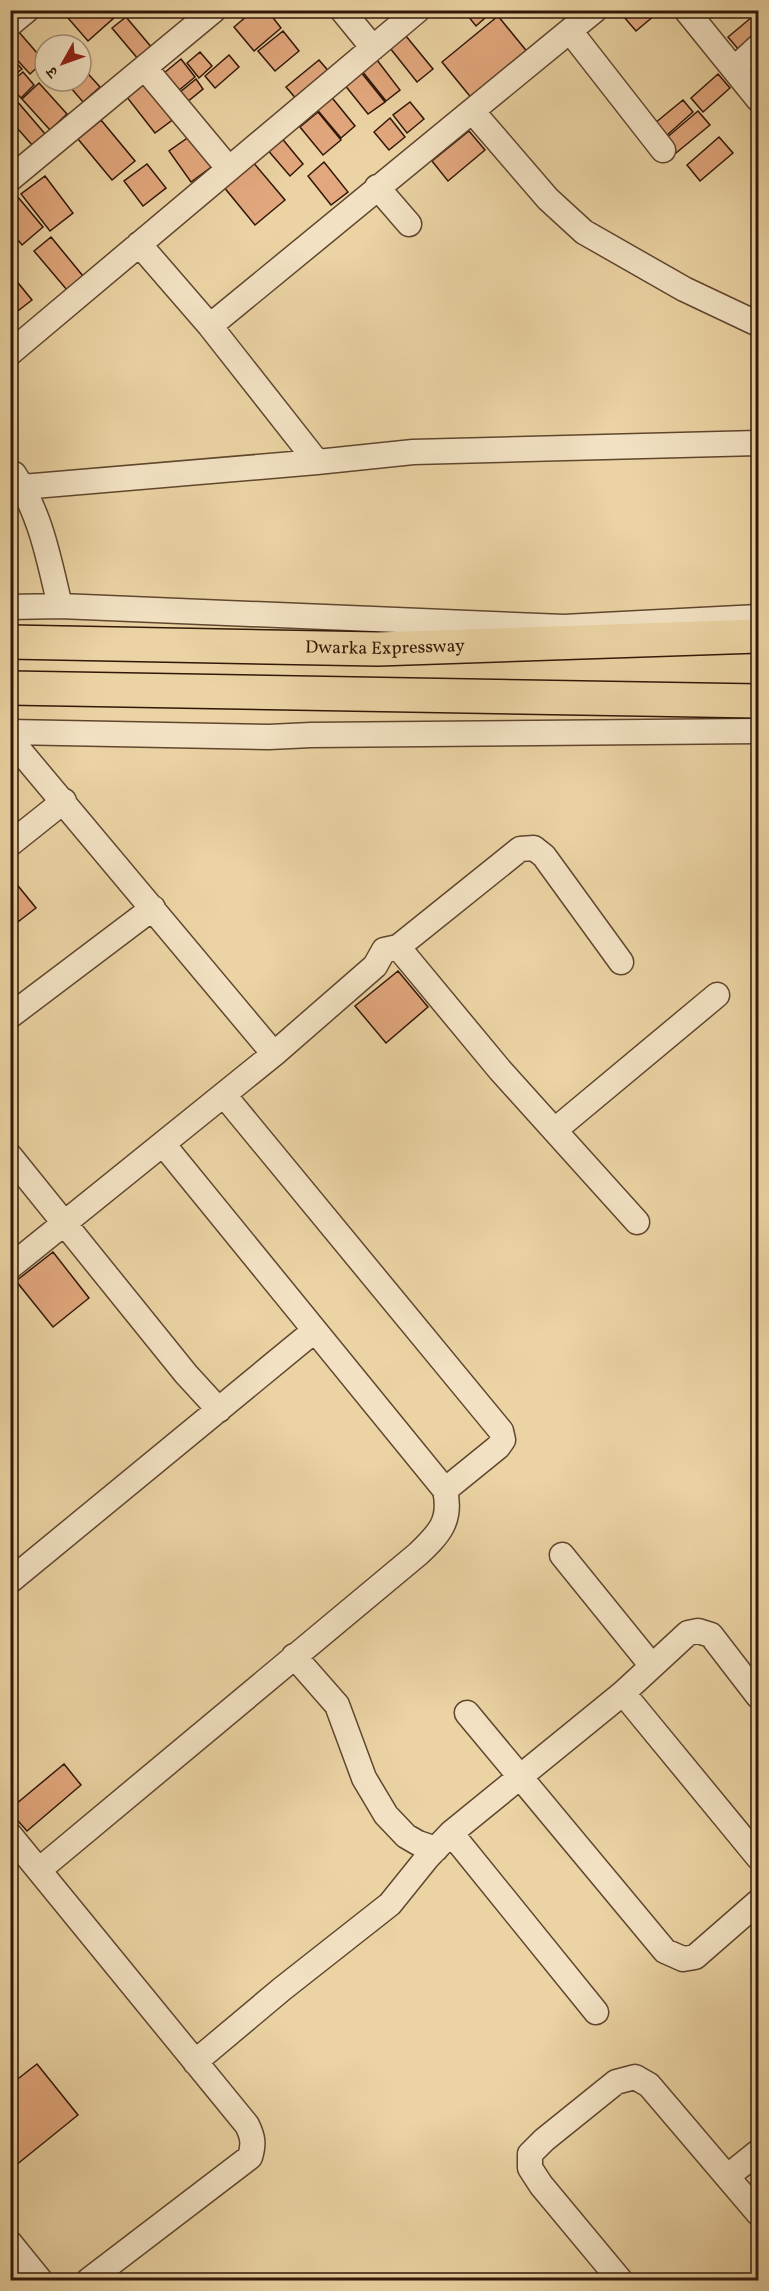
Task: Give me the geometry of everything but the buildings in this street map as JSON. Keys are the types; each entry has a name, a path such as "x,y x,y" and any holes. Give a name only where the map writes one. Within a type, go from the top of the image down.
{"highway":[{"name":"Dwarka Expressway","path":"10,642 378,649 759,636"},
{"path":"10,688 759,701"}],"street":[{"path":"10,24 27,10"},
{"path":"10,179 214,10"},
{"path":"342,10 373,48"},
{"path":"10,353 418,10"},
{"path":"210,326 595,10"},
{"path":"686,10 759,99"},
{"path":"570,31 663,150"},
{"path":"734,69 759,47"},
{"path":"145,68 229,169"},
{"path":"473,112 548,199 584,232 684,289 759,324"},
{"path":"378,187 409,224"},
{"path":"139,244 210,326 317,462"},
{"path":"60,606 41,526 14,481 317,462 413,452 759,443"},
{"path":"10,607 60,606 564,627 759,617"},
{"path":"10,732 269,737 759,731"},
{"path":"10,739 274,1054"},
{"path":"10,844 64,801"},
{"path":"10,1267 274,1054 375,966 384,950 398,946 520,849 534,848 556,869 621,962"},
{"path":"10,1016 153,908"},
{"path":"398,946 500,1070 637,1222"},
{"path":"555,1130 717,995"},
{"path":"224,1095 501,1431 503,1440 498,1448 445,1490"},
{"path":"39,1870 418,1554 440,1532 449,1506 445,1490 163,1144"},
{"path":"10,1156 186,1374 219,1410"},
{"path":"10,1581 314,1331"},
{"path":"562,1555 652,1666"},
{"path":"195,2062 282,1989 390,1904 443,1841 623,1693 688,1633 698,1631 711,1635 759,1696"},
{"path":"294,1656 337,1705 364,1779 386,1815 406,1836 418,1843 443,1841"},
{"path":"623,1693 759,1857"},
{"path":"467,1713 665,1951 683,1959 695,1957 759,1902"},
{"path":"10,1835 247,2125 253,2137 250,2157 89,2280"},
{"path":"443,1841 596,2012"},
{"path":"620,2280 541,2185 530,2168 530,2154 544,2140 616,2082 635,2077 649,2085 759,2213"},
{"path":"728,2176 759,2152"},
{"path":"10,2244 40,2280"}]}
